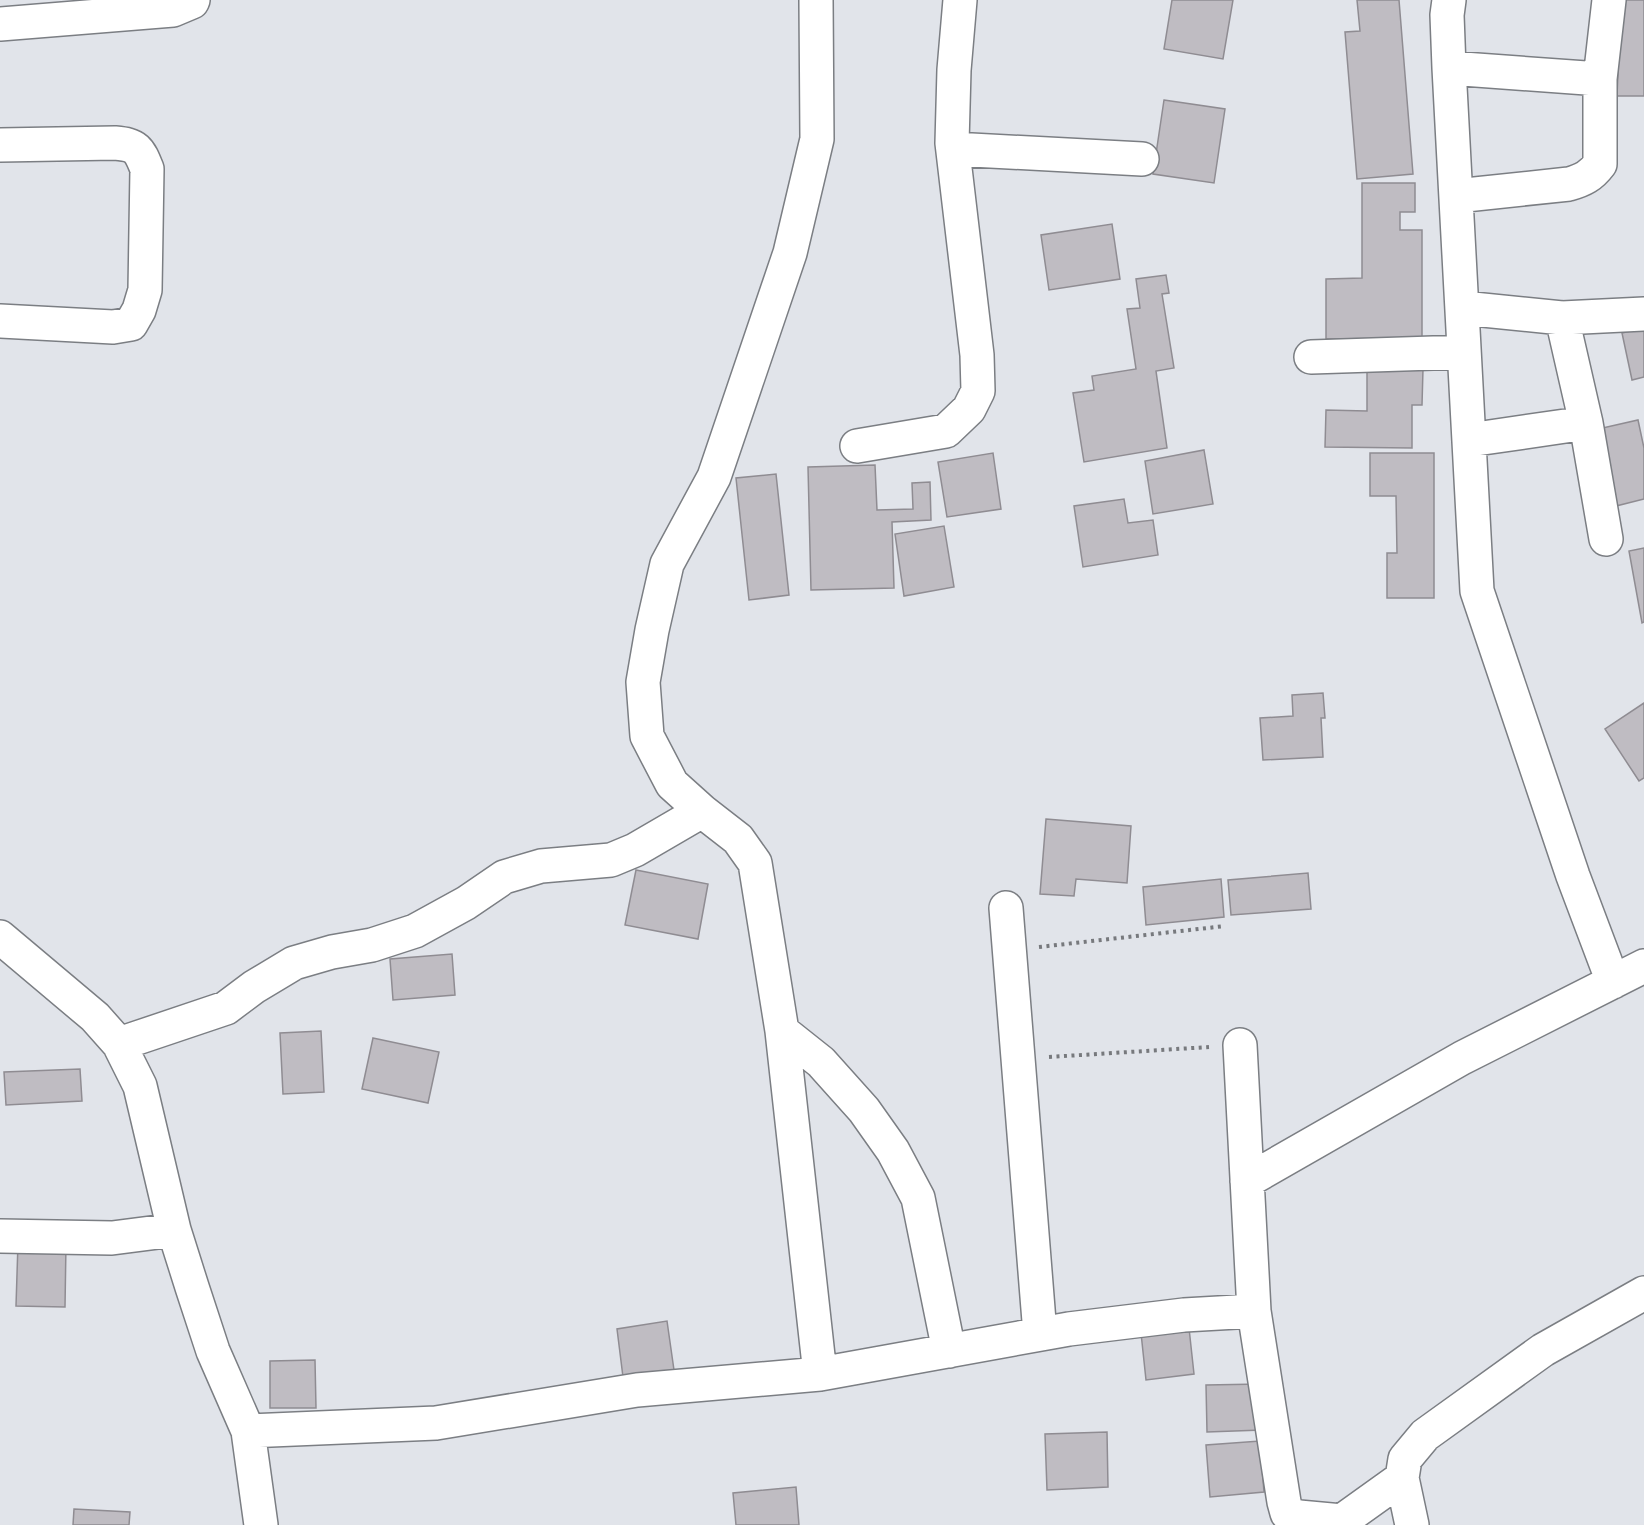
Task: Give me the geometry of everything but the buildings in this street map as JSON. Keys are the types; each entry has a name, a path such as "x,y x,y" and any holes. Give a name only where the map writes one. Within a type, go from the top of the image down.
{"street":[{"path":"0,24 173,10 193,0"},
{"path":"816,0 817,139 790,253 714,477 667,564 643,682 647,736 672,784 738,839 755,863 782,1031 820,1374"},
{"path":"857,446 946,431 969,409 978,390 977,355 953,149 954,70 960,0"},
{"path":"1449,0 1447,15 1449,68 1477,591 1574,876 1613,982"},
{"path":"1456,196 1569,184 1592,174 1600,164 1600,79 1609,0"},
{"path":"1449,68 1600,79"},
{"path":"0,146 116,143 131,145 141,154 147,169 145,290 139,310 131,324 113,327 0,321"},
{"path":"953,149 1142,159"},
{"path":"1462,308 1562,318 1644,314"},
{"path":"1562,318 1586,423 1606,539"},
{"path":"1311,357 1464,352"},
{"path":"1469,440 1586,423"},
{"path":"119,1044 226,1008 254,987 294,963 332,952 372,945 415,931 466,903 504,877 541,866 611,860 635,850 702,810"},
{"path":"1006,908 1040,1334"},
{"path":"0,937 95,1017 119,1044 140,1086 174,1230 213,1351 248,1431 261,1525"},
{"path":"1247,1181 1462,1058 1644,966"},
{"path":"782,1031 821,1062 864,1110 893,1151 918,1198 949,1351"},
{"path":"1240,1045 1254,1311 1287,1513 1342,1521 1402,1478"},
{"path":"0,1236 112,1238 174,1230"},
{"path":"1412,1525 1402,1478 1405,1459 1425,1435 1543,1350 1644,1293"},
{"path":"248,1431 436,1423 637,1390 820,1374 1069,1329 1184,1315 1254,1311"}],"path":[{"path":"1009,950 1225,926"},
{"path":"1018,1059 1240,1045"}]}
